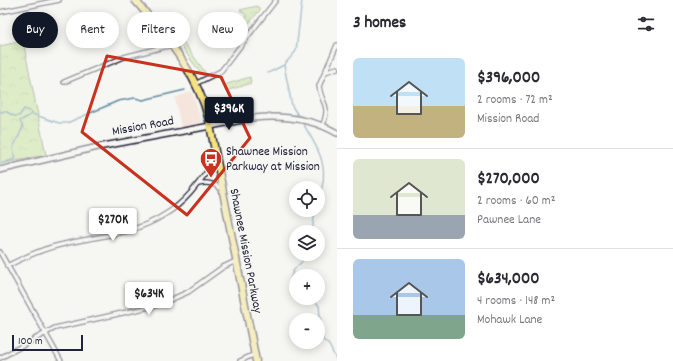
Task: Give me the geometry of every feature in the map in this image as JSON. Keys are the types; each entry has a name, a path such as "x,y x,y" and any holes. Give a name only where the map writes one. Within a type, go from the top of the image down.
{"highway":[{"name":"Shawnee Mission Parkway","path":"137,0 146,12"},
{"name":"Shawnee Mission Parkway","path":"174,48 196,83 210,126 255,358"}],"main road":[{"name":"Mission Road","path":"0,170 98,147 253,118 299,118 322,125 337,133"}],"street":[{"path":"0,12 59,0"},
{"path":"196,83 221,71 276,0"},
{"path":"322,125 327,114 327,107 319,86 337,47"},
{"path":"64,82 124,57 160,48"},
{"path":"325,72 337,68"},
{"path":"8,266 42,250 133,230 145,225 174,209 198,184 216,159"},
{"path":"198,184 210,183 217,185 222,190"},
{"path":"0,252 61,361"},
{"path":"0,358 55,328 154,306 188,292 223,267 236,261"},
{"path":"240,361 255,358"}],"highlighted area":[{"path":"107,56 221,77 250,138 187,215 82,132"}],"shaded area":[{"path":"192,91 201,121 196,125 181,128 175,98"}],"green space":[{"path":"257,6 260,10 248,24 248,12 242,12 240,10"},
{"path":"12,43 12,48 24,48 46,155 0,164 0,46"},
{"path":"182,48 188,48 207,75 199,71"},
{"path":"250,77 251,83 226,91 224,85"}],"waterway":[{"path":"299,117 292,106 284,65 296,51 302,0"},
{"path":"268,73 284,65"},
{"path":"0,164 15,159 13,148 23,127 20,121 32,114 59,123 67,123 118,101 135,98 143,100 185,90"},
{"path":"0,112 5,111 14,116 19,116 24,109 30,111 32,114"},
{"path":"302,122 318,150 323,168 323,181"},
{"path":"313,225 314,217"},
{"path":"295,269 302,261"},
{"path":"318,305 323,340 329,345 337,361"}],"place":[{"name":"Shawnee Mission Parkway at Mission","path":"211,178"}]}
